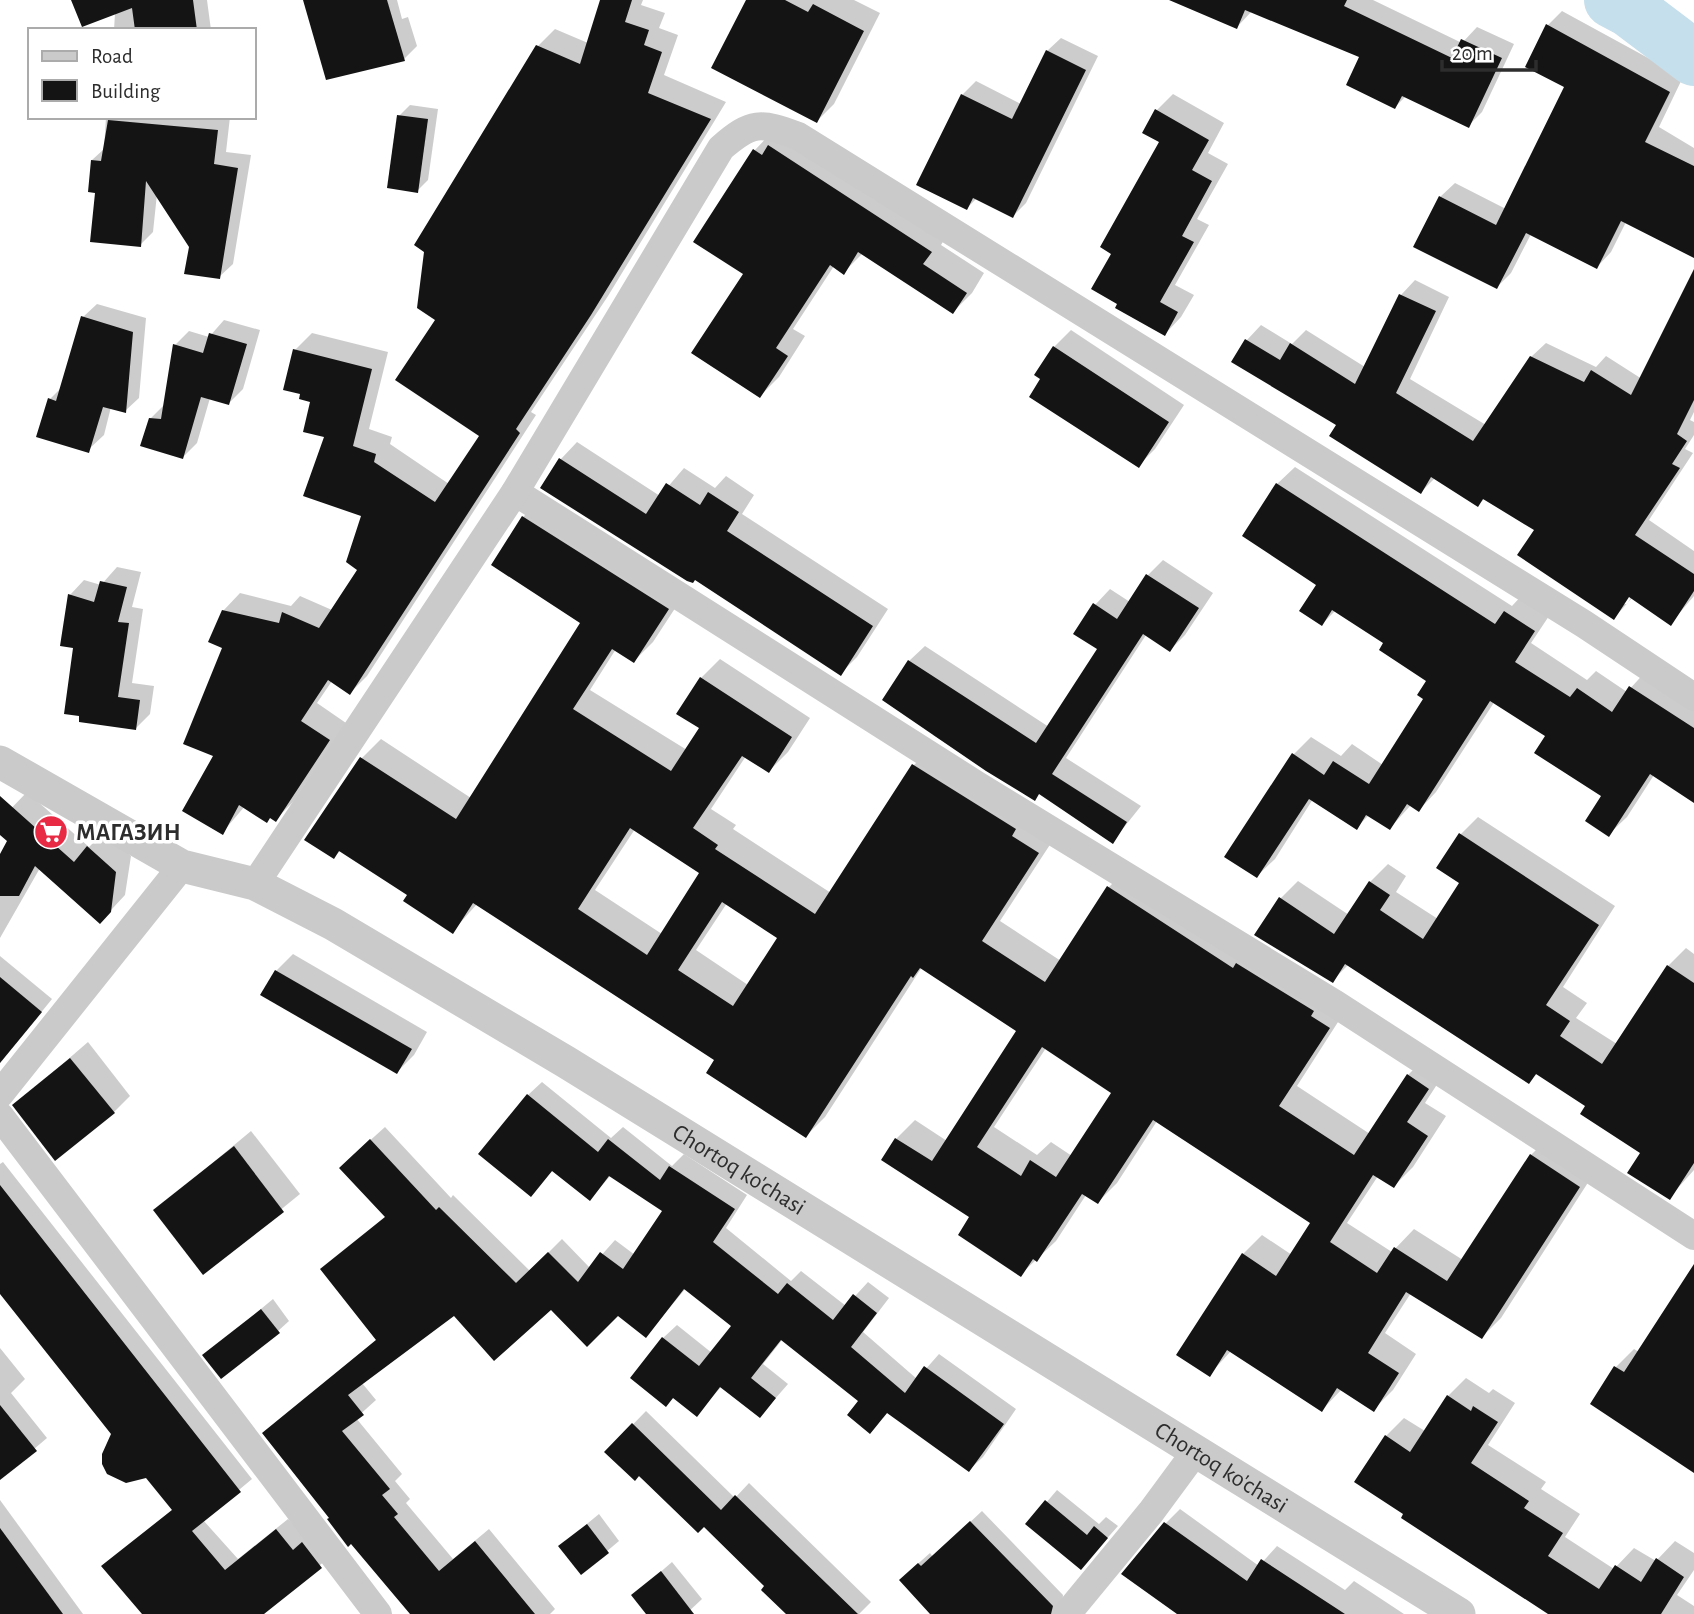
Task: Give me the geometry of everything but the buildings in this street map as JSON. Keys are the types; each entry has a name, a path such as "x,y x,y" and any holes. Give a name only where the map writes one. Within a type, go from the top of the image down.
{"street":[{"path":"255,884 515,492 721,148 744,128 771,126 809,144 1584,624 1694,697"},
{"path":"515,492 977,785 1337,1005 1694,1236"},
{"name":"Chortoq ko'chasi","path":"0,762 182,866 255,884 332,924 566,1062 1459,1614"},
{"path":"0,1094 182,866"},
{"path":"0,1116 378,1614"},
{"path":"1067,1614 1151,1512 1196,1451"}],"waterway":[{"path":"1612,0 1629,9 1694,58"}],"place":[{"name":"МАГАЗИН","path":"51,832"}]}
